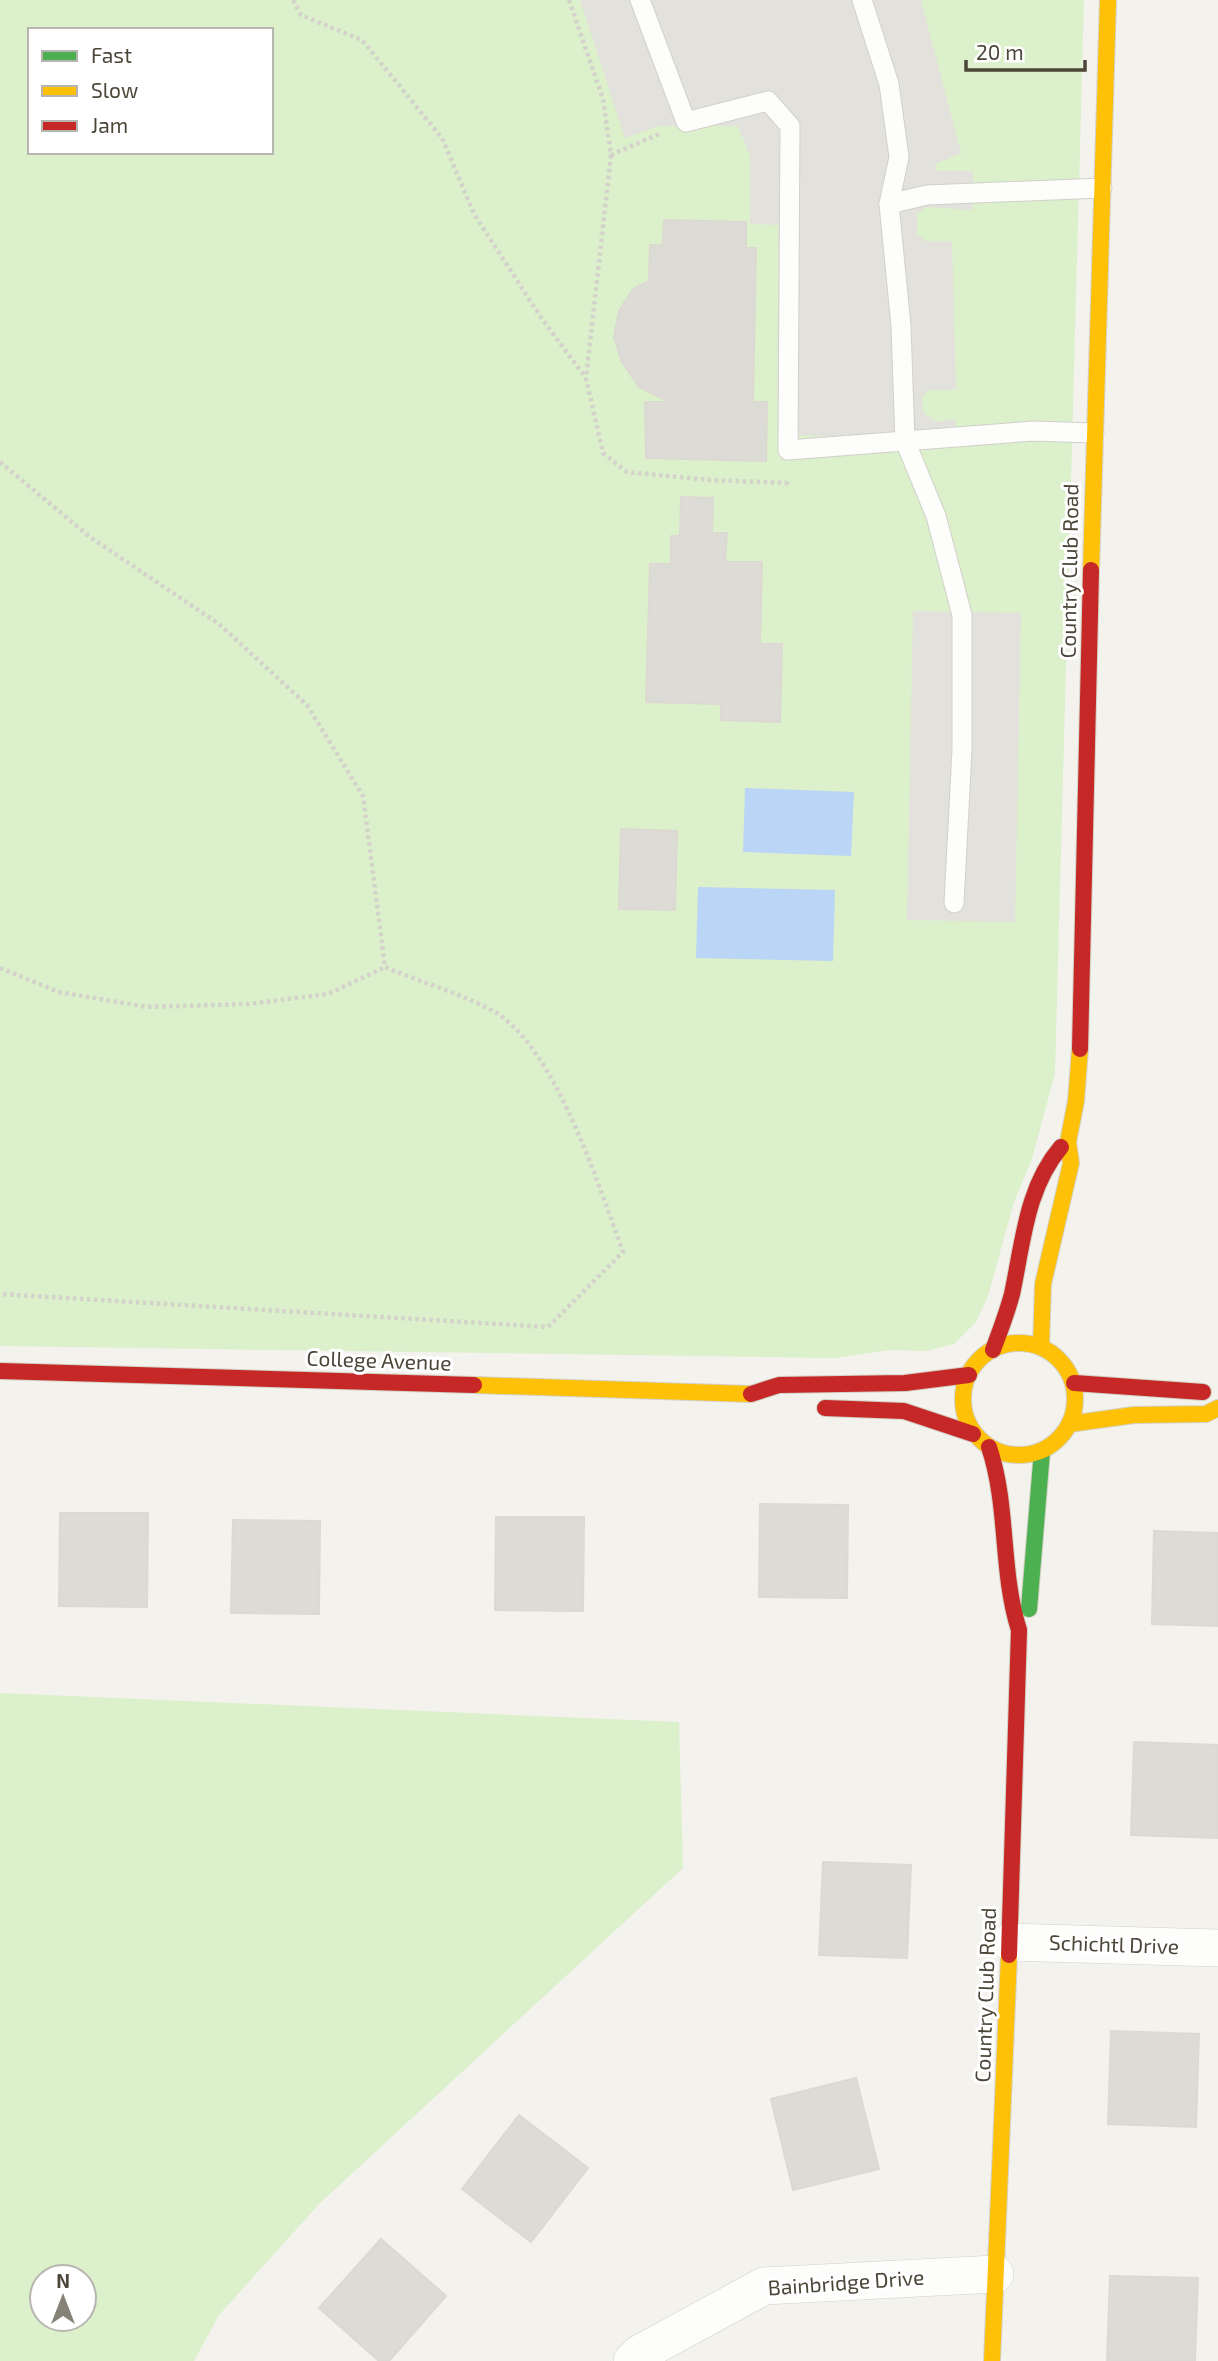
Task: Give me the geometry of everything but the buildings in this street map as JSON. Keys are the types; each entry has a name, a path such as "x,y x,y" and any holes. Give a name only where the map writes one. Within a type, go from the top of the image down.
{"street":[{"name":"Country Club Road","path":"1041,1347 1043,1284 1071,1163 1068,1142 1076,1101 1080,1057 1094,433 1108,0"},
{"name":"Country Club Road","path":"993,1350 1008,1309 1020,1238 1028,1215 1050,1157 1068,1142"},
{"path":"803,1407 904,1411 973,1434 989,1447 1024,1455 1042,1451 1059,1440 1069,1424 1075,1405 1073,1383 1066,1367 1041,1347 1012,1344 993,1350 979,1360 969,1375 964,1397 965,1418 973,1434"},
{"name":"College Avenue","path":"0,1371 757,1394 779,1385 905,1383 969,1375"},
{"path":"1073,1383 1205,1392 1218,1398"},
{"name":"College Avenue","path":"757,1394 778,1406"},
{"path":"1069,1424 1134,1415 1206,1414 1218,1408"},
{"name":"Country Club Road","path":"989,1447 1004,1496 1009,1607 1019,1630"},
{"name":"Country Club Road","path":"992,2361 1010,1942 1019,1630 1031,1606 1042,1451"},
{"name":"Schichtl Drive","path":"1010,1942 1218,1948"},
{"name":"Bainbridge Drive","path":"632,2361 639,2354 764,2286 995,2274"}],"lane":[{"path":"640,0 686,122 768,101 790,126 788,450 1033,431 1094,433"},
{"path":"862,0 889,84 898,145 899,158 889,204 901,326 905,441 936,516 962,615 962,750 954,903"},
{"path":"889,204 927,195 1102,188"}],"path":[{"path":"293,0 301,15 362,40 442,138 474,214 540,316 586,378"},
{"path":"569,0 603,99 611,155 586,378 603,453 627,472 710,480 787,483 788,450"},
{"path":"611,155 686,122"},
{"path":"0,462 90,537 219,624 307,705 363,796 384,967"},
{"path":"0,968 59,992 147,1007 248,1004 328,994 384,967 495,1012 536,1052 577,1128 623,1252 548,1327 0,1294"}],"green space":[{"path":"0,0 1084,0 1055,1073 1032,1159 1014,1202 988,1296 976,1322 954,1344 926,1351 890,1350 835,1358 0,1346"},
{"path":"0,1693 679,1722 683,1868 319,2204 219,2315 194,2361 0,2361"}],"shaded area":[{"path":"580,0 921,0 961,153 935,164 936,171 973,171 973,210 925,207 917,214 917,234 925,241 952,241 956,390 928,390 922,397 923,412 936,422 955,419 955,442 795,435 795,404 777,402 779,225 750,224 750,156 738,126 658,126 625,138"},
{"path":"913,611 1021,613 1015,922 907,920"}],"water":[{"path":"745,788 854,792 851,856 743,852"},
{"path":"698,887 835,890 833,961 696,958"}],"traffic: fast":[{"path":"1029,1609 1042,1451"}],"traffic: slow":[{"path":"1091,570 1108,0"},
{"path":"1041,1347 1043,1284 1071,1163 1068,1142 1076,1101 1080,1049"},
{"path":"1019,1343 1040,1348 1058,1360 1070,1378 1075,1399 1070,1420 1058,1438 1040,1450 1019,1455 998,1450 980,1438 968,1420 963,1399 968,1378 980,1360 998,1348 1019,1343"},
{"path":"474,1385 751,1394"},
{"path":"1069,1424 1134,1415 1206,1414 1218,1408"},
{"path":"992,2361 1009,1955"}],"traffic: jam":[{"path":"1080,1049 1091,570"},
{"path":"993,1350 1012,1294 1033,1198 1049,1163 1061,1147"},
{"path":"0,1371 474,1385"},
{"path":"751,1394 779,1385 905,1383 969,1375"},
{"path":"1074,1383 1203,1392"},
{"path":"825,1408 904,1411 973,1434"},
{"path":"989,1447 999,1492 1009,1585 1019,1630 1009,1955"}]}
